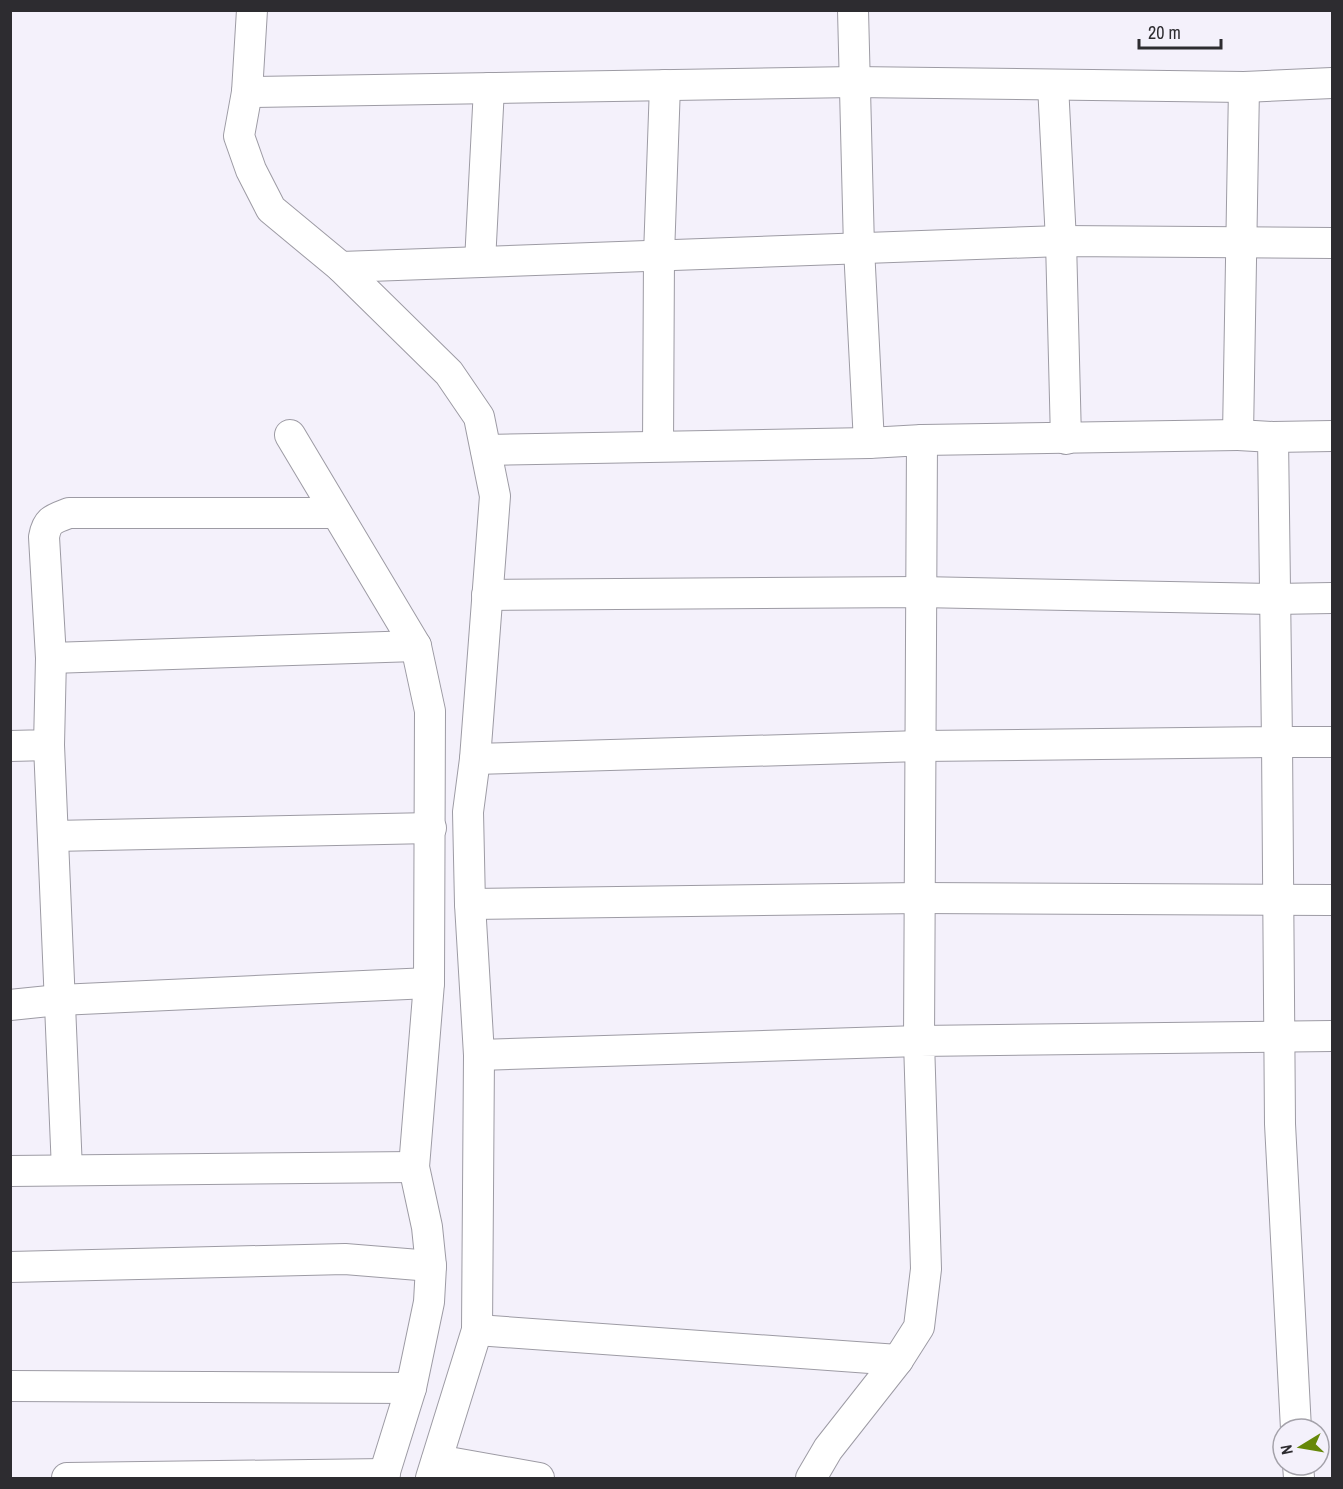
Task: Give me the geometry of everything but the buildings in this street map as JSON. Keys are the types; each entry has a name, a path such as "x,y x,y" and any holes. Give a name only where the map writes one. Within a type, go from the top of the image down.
{"street":[{"path":"252,10 247,92 239,136 251,170 271,209 341,267 448,373 479,417 495,496 475,759 468,812 470,903 479,1055 477,1330 434,1469 539,1479"},
{"path":"853,10 859,248 869,442"},
{"path":"247,92 854,82 1244,87 1332,83"},
{"path":"658,446 659,255 665,85"},
{"path":"1053,85 1061,241 1066,439"},
{"path":"1238,435 1244,87"},
{"path":"480,262 489,88"},
{"path":"341,267 1061,241 1332,243"},
{"path":"67,1479 384,1476 411,1388 429,1302 431,1266 427,1227 414,1167 429,983 430,711 416,646 290,435"},
{"path":"486,450 922,440 1238,435 1273,438 1332,436"},
{"path":"1273,438 1280,1124 1295,1417"},
{"path":"811,1479 828,1449 898,1360 919,1327 926,1269 919,1041 922,440"},
{"path":"67,1170 49,746 51,658 44,537 46,526 53,519 69,513 336,513"},
{"path":"488,595 920,592 1275,599 1332,598"},
{"path":"51,658 416,646"},
{"path":"475,759 921,746 1332,742"},
{"path":"10,746 49,746"},
{"path":"53,836 431,828"},
{"path":"470,903 920,898 1332,900"},
{"path":"10,1005 59,1000 429,983"},
{"path":"479,1055 919,1041 1332,1036"},
{"path":"10,1171 414,1167"},
{"path":"10,1267 345,1259 431,1266"},
{"path":"477,1330 898,1360"},
{"path":"10,1386 411,1388"}]}
